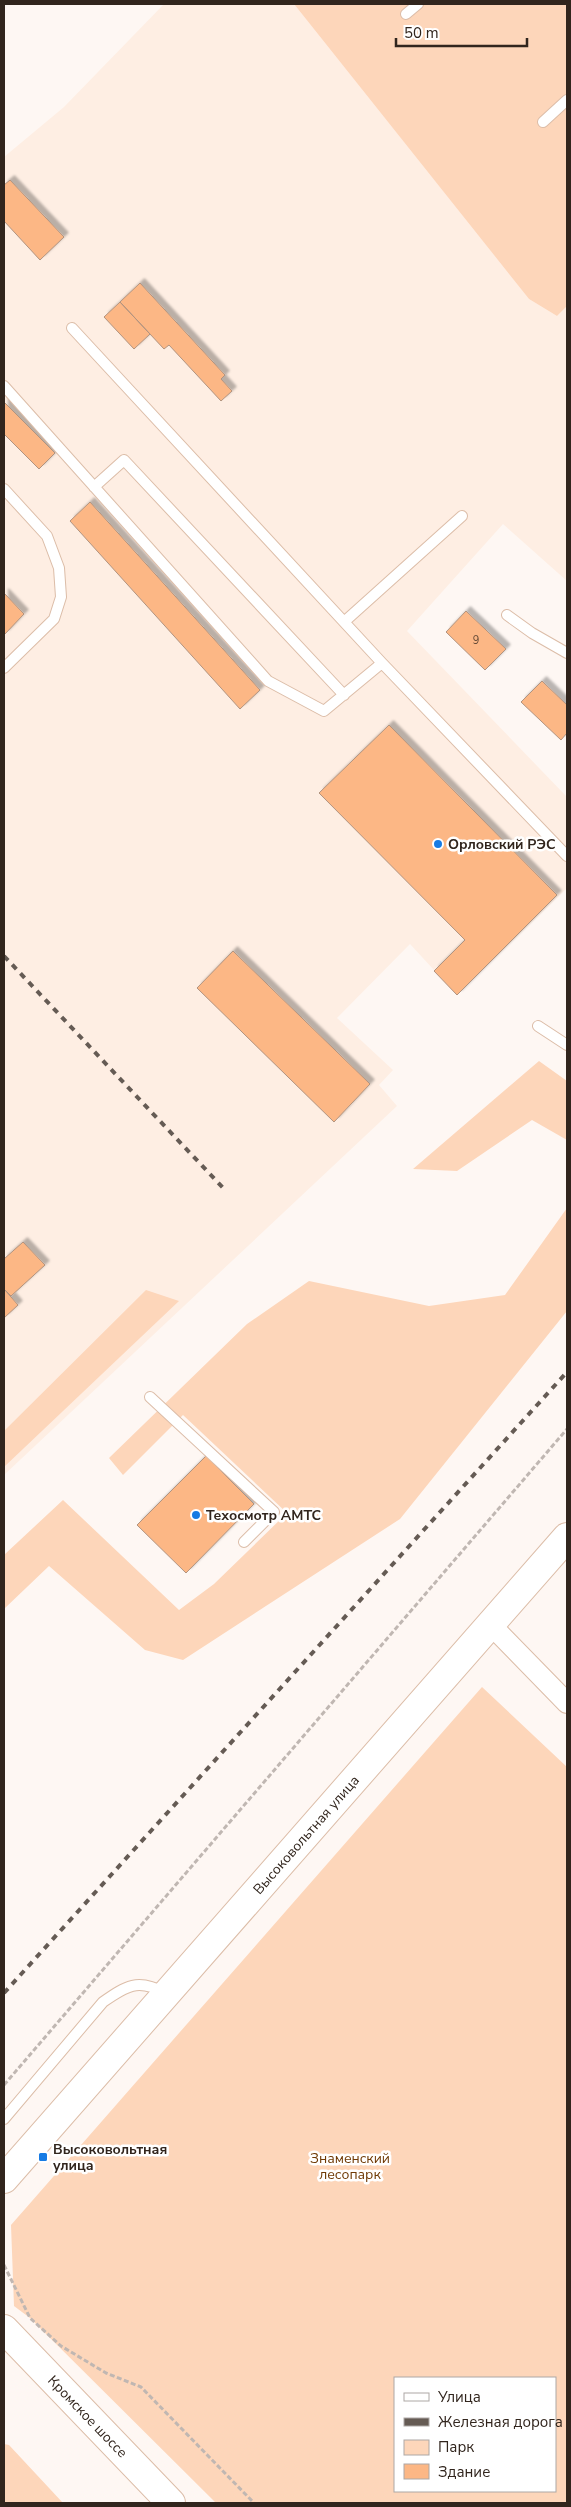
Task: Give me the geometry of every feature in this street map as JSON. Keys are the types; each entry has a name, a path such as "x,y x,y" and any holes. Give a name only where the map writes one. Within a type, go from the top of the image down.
{"main road":[{"name":"Высоковольтная улица","path":"10,2168 166,1994 567,1537"},
{"name":"Кромское шоссе","path":"4,2329 171,2503"}],"street":[{"path":"490,1624 567,1703"}],"lane":[{"path":"406,14 418,4"},
{"path":"543,122 567,100"},
{"path":"72,328 382,663 567,856"},
{"path":"4,386 268,682 324,711 382,663"},
{"path":"94,487 124,460 344,695"},
{"path":"4,489 47,536 59,568 61,597 54,619 4,668"},
{"path":"344,622 462,516"},
{"path":"507,615 532,634 567,653"},
{"path":"538,1026 567,1045"},
{"path":"150,1397 274,1512 244,1542"},
{"path":"4,2119 103,2002 124,1988 150,1984 166,1994"}],"path":[{"path":"4,2085 567,1429"},
{"path":"4,2265 30,2318 61,2346 106,2372 141,2388 254,2503"}],"shaded area":[{"path":"164,4 294,4 529,299 557,316 567,306 567,581 503,524 407,631 567,797 567,888 457,995 410,944 337,1018 393,1070 379,1085 397,1106 4,1475 4,157 64,107"}],"green space":[{"path":"294,4 567,4 567,306 557,316 529,299"},
{"path":"539,1061 567,1081 567,1140 532,1120 457,1171 413,1169"},
{"path":"567,1208 567,1311 400,1519 183,1660 145,1650 49,1566 4,1609 4,1555 63,1500 179,1610 214,1584 287,1513 183,1415 123,1475 109,1458 247,1324 309,1281 429,1306 505,1295"},
{"path":"146,1290 179,1301 4,1467 4,1431"},
{"name":"Знаменский лесопарк","path":"482,1687 567,1767 567,2503 216,2503 30,2318 14,2306 11,2225"},
{"path":"4,2444 9,2445 63,2503 4,2503"}],"building":[{"path":"10,180 64,237 40,260 4,221 4,185"},
{"path":"140,283 225,375 221,379 232,391 221,401 169,345 164,349 120,302"},
{"path":"120,302 150,334 134,349 104,317"},
{"path":"4,402 55,453 39,469 4,434"},
{"path":"90,502 260,690 240,709 70,521"},
{"path":"4,593 24,614 4,635"},
{"path":"466,611 506,649 485,670 446,632"},
{"path":"542,681 567,705 567,733 561,740 521,702"},
{"name":"Орловский РЭС","path":"389,725 557,895 457,995 434,971 465,940 319,793"},
{"path":"233,951 370,1084 334,1122 197,988"},
{"path":"23,1242 45,1265 11,1296 4,1289 4,1259"},
{"path":"4,1289 18,1305 4,1318"},
{"name":"Техосмотр АМТС","path":"206,1456 254,1504 186,1573 137,1525"}],"railway":[{"path":"4,956 226,1191"},
{"path":"4,1993 567,1372"}],"place":[{"name":"Орловский РЭС","path":"438,844"},
{"name":"Техосмотр АМТС","path":"196,1515"},
{"name":"Высоковольтная улица","path":"43,2157"}]}
